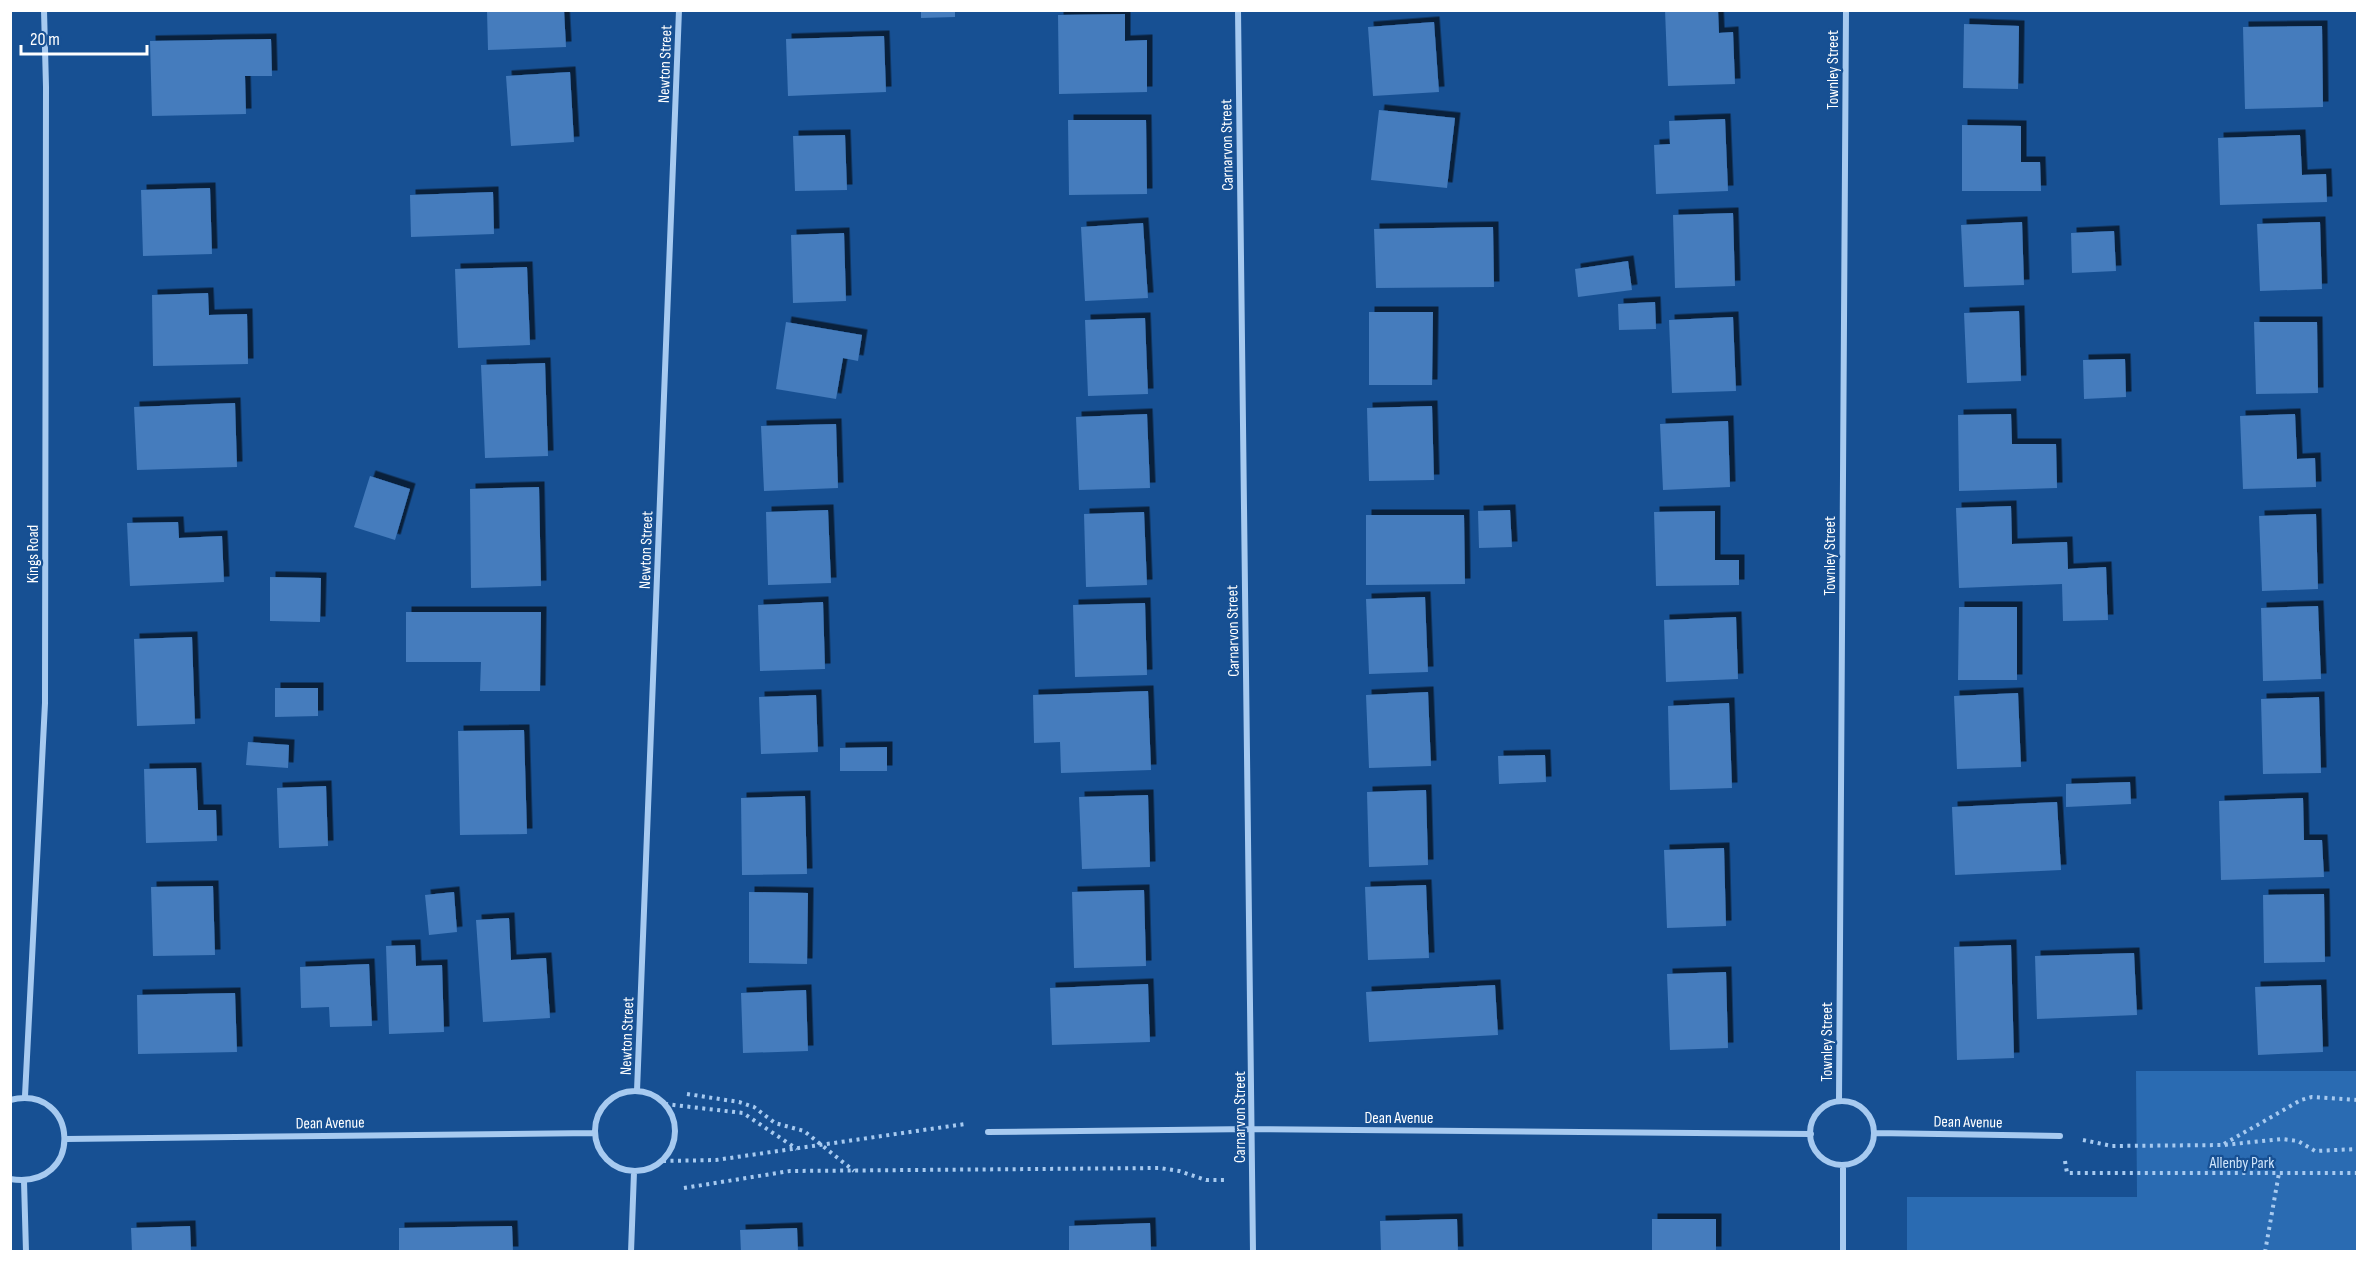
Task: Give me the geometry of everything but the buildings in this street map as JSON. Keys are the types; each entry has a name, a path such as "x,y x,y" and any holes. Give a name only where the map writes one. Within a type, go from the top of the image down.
{"street":[{"name":"Kings Road","path":"25,1096 45,703 46,87 44,10"},
{"name":"Newton Street","path":"637,1091 680,10"},
{"name":"Carnarvon Street","path":"1238,10 1253,1251"},
{"name":"Townley Street","path":"1839,1101 1846,10"},
{"path":"637,1091 652,1095 665,1104 673,1118 676,1134 672,1149 663,1161 650,1169 634,1172 619,1169 607,1160 598,1148 595,1133 597,1116 607,1102 621,1094 637,1091"},
{"path":"10,1100 25,1096 40,1100 54,1109 62,1123 66,1139 63,1155 53,1168 40,1178 24,1181 10,1179"},
{"path":"1839,1101 1852,1103 1864,1109 1872,1120 1875,1133 1870,1149 1859,1161 1843,1166 1830,1164 1820,1156 1813,1146 1810,1134 1812,1122 1819,1112 1839,1101"},
{"name":"Dean Avenue","path":"988,1132 1253,1129 1810,1134"},
{"name":"Dean Avenue","path":"66,1139 595,1133"},
{"name":"Dean Avenue","path":"1875,1133 2060,1136"},
{"path":"1843,1166 1843,1251"},
{"path":"631,1251 634,1172"},
{"path":"24,1181 26,1251"}],"path":[{"path":"687,1094 739,1102 754,1107 775,1123 804,1131 855,1171"},
{"path":"2224,1145 2301,1100 2312,1097 2358,1100"},
{"path":"665,1104 743,1113 797,1149"},
{"path":"663,1161 716,1160 965,1124 988,1132"},
{"path":"2358,1149 2315,1151 2298,1141 2282,1139 2224,1145 2112,1146 2060,1136 2067,1173 2358,1173"},
{"path":"684,1188 790,1171 1160,1168 1179,1171 1206,1180 1252,1180"},
{"path":"2265,1251 2279,1173"}],"green space":[{"name":"Allenby Park","path":"2136,1071 2357,1071 2357,1251 1907,1251 1907,1197 2137,1197"}]}
